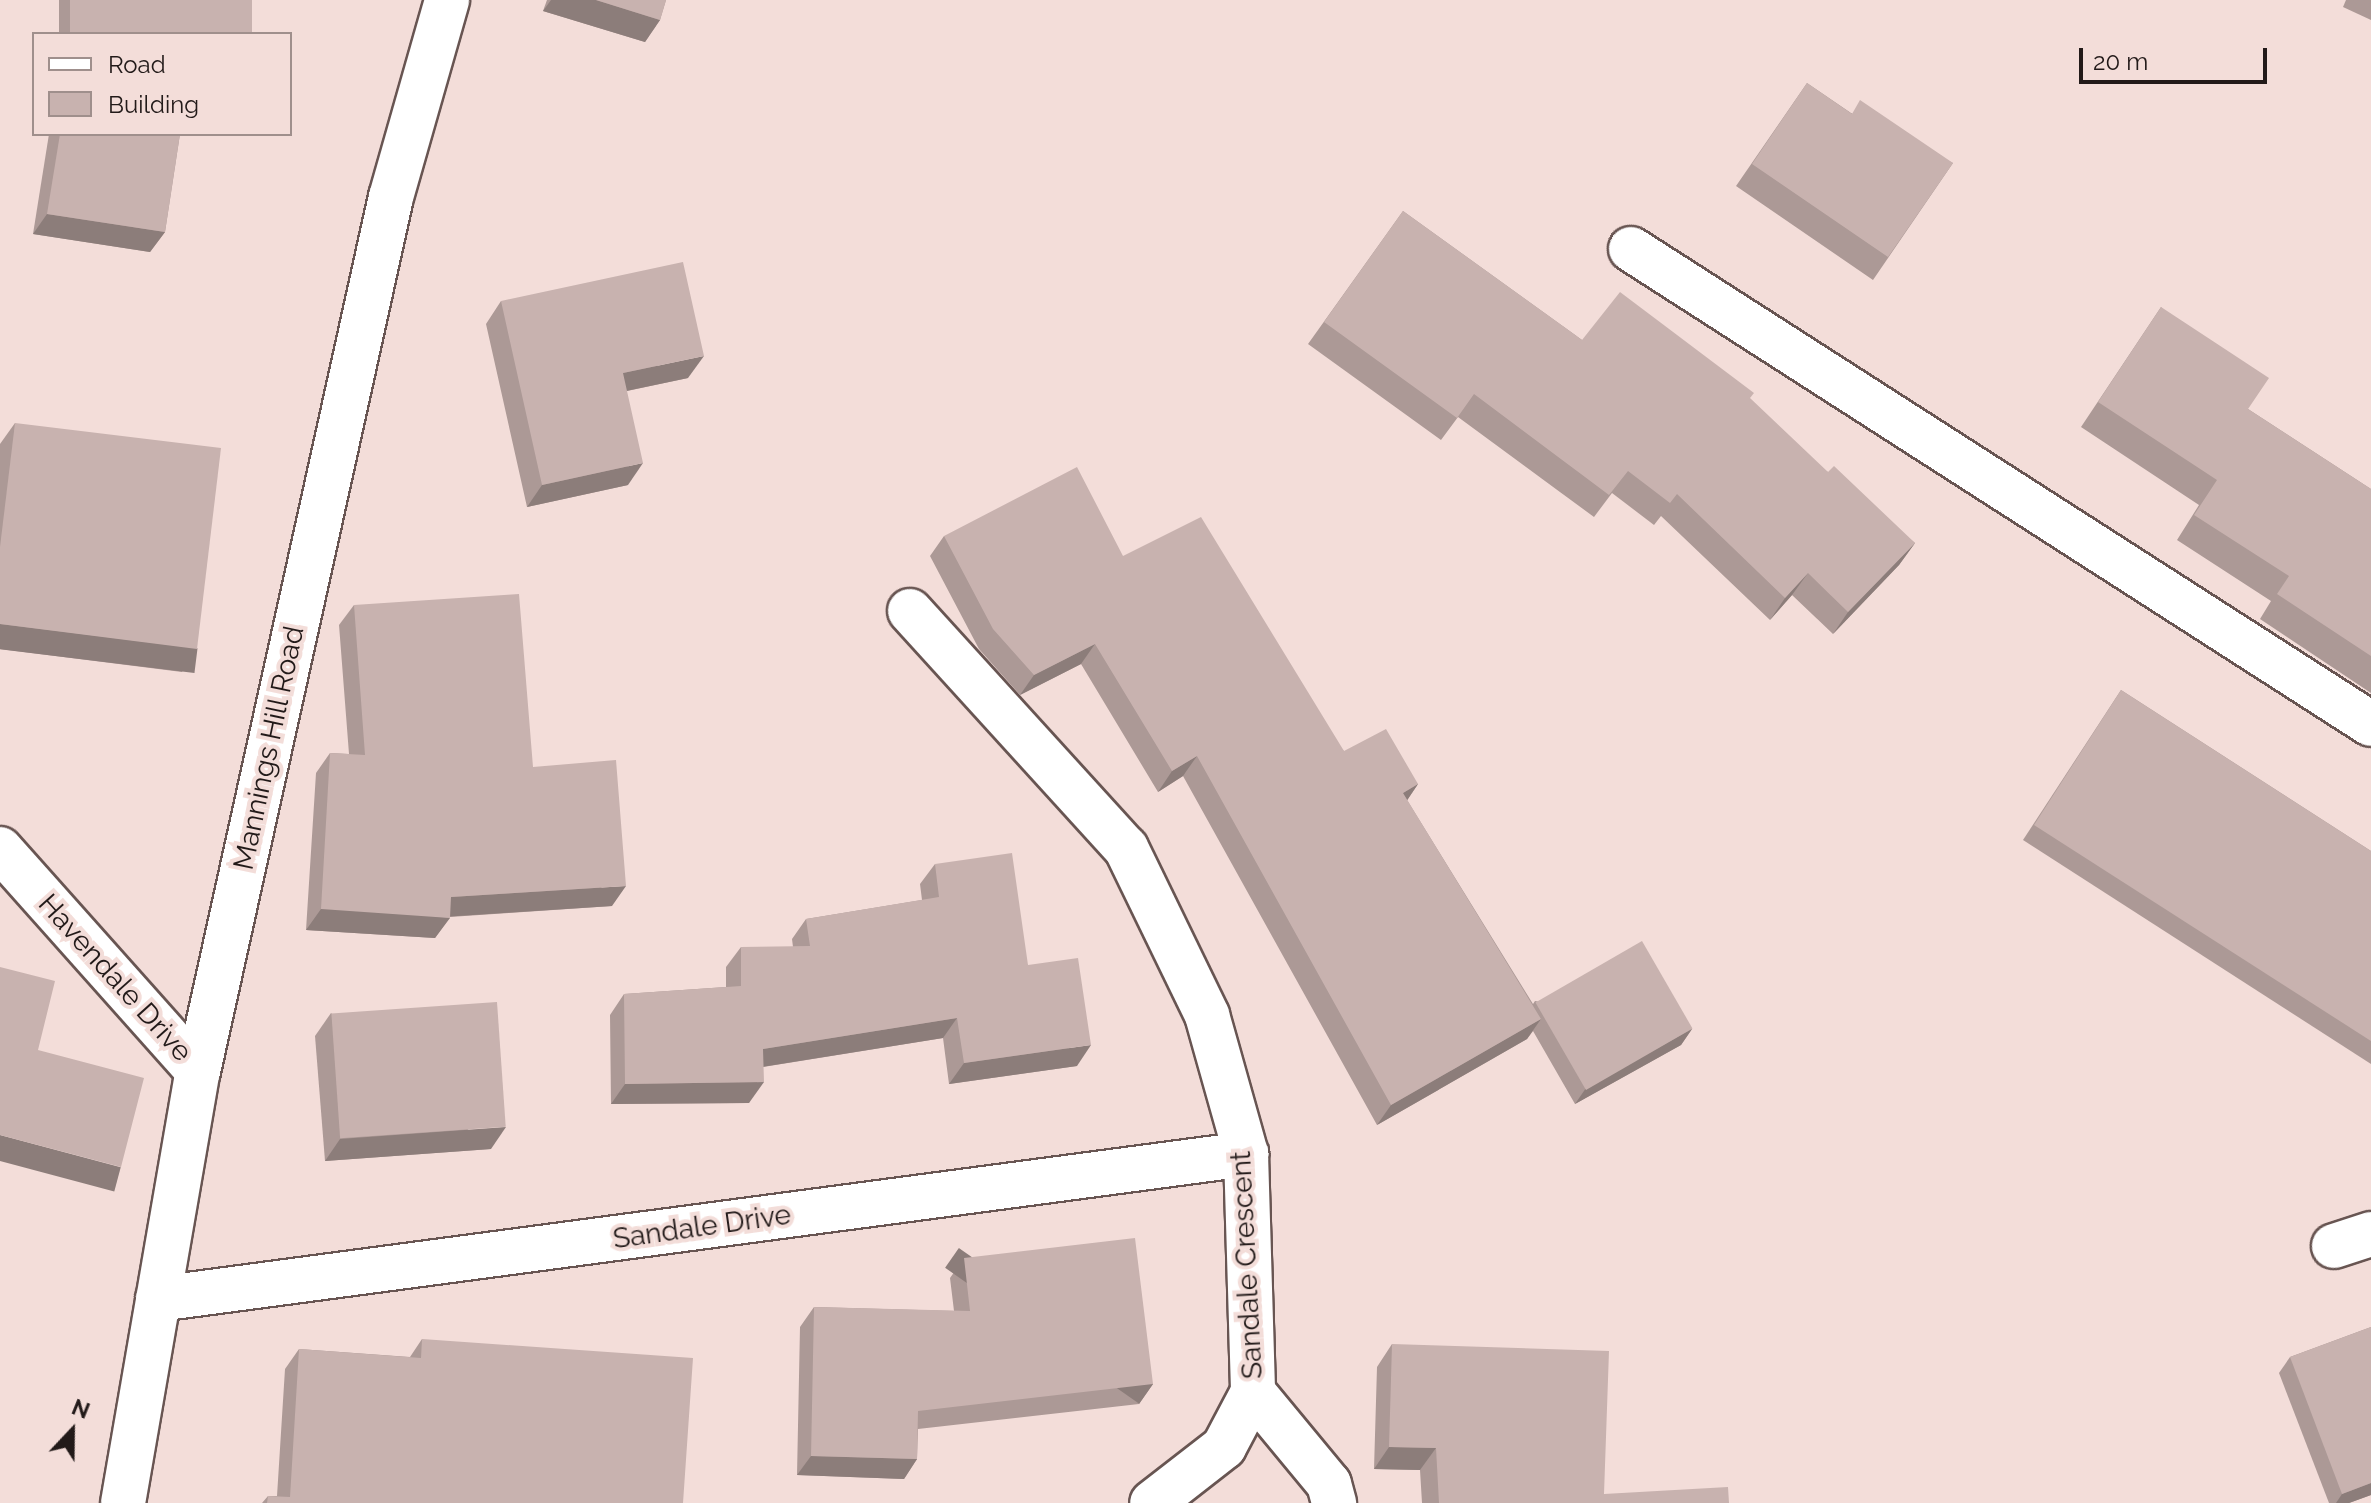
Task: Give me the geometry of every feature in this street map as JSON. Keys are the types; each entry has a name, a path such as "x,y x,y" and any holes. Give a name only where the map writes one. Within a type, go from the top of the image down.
{"street":[{"name":"Mannings Hill Road","path":"123,1503 198,1071 391,197 447,0"},
{"path":"1631,249 2371,724"},
{"name":"Sandale Crescent","path":"910,611 1126,848 1207,1015 1246,1154 1253,1392 1224,1447 1152,1503"},
{"name":"Havendale Drive","path":"0,849 198,1071"},
{"name":"Sandale Drive","path":"158,1299 1246,1154"},
{"path":"1253,1392 1329,1484 1334,1503"}],"building":[{"path":"70,0 252,0 252,32 70,32"},
{"path":"596,0 666,0 660,20"},
{"path":"1807,83 1852,114 1860,100 1953,163 1888,257 1752,164"},
{"path":"60,136 180,136 165,232 47,214"},
{"path":"1403,211 1582,340 1620,292 1754,393 1750,398 1828,472 1834,466 1915,543 1848,612 1808,573 1785,598 1677,494 1670,503 1628,471 1609,495 1474,394 1457,418 1324,322"},
{"path":"683,262 704,356 623,373 643,463 542,485 501,301"},
{"path":"2161,307 2269,378 2248,409 2371,489 2371,656 2277,594 2289,576 2194,515 2217,480 2098,402"},
{"path":"15,423 221,448 197,649 0,624 0,547"},
{"path":"1077,467 1123,556 1201,517 1344,751 1386,729 1418,784 1403,793 1541,1019 1391,1105 1197,756 1172,771 1095,644 1034,675 993,629 944,536"},
{"path":"519,594 533,767 616,760 626,886 451,897 450,918 321,909 330,753 365,755 354,605"},
{"path":"2121,690 2371,851 2371,1041 2034,825"},
{"path":"1012,853 1028,965 1078,958 1091,1045 964,1063 957,1018 763,1049 764,1082 625,1084 624,994 741,986 741,947 810,946 806,919 939,897 935,864"},
{"path":"1642,941 1692,1028 1586,1090 1535,1003"},
{"path":"0,967 55,981 38,1050 144,1078 121,1167 0,1135"},
{"path":"497,1002 506,1127 340,1138 331,1014"},
{"path":"1135,1238 1153,1384 918,1411 917,1459 811,1456 814,1307 970,1311 964,1258"},
{"path":"2371,1327 2371,1483 2342,1494 2290,1357"},
{"path":"422,1339 693,1358 683,1503 267,1503 268,1496 290,1497 299,1349 421,1358"},
{"path":"1392,1344 1609,1351 1604,1494 1728,1487 1729,1503 1439,1503 1436,1448 1389,1447"}]}
